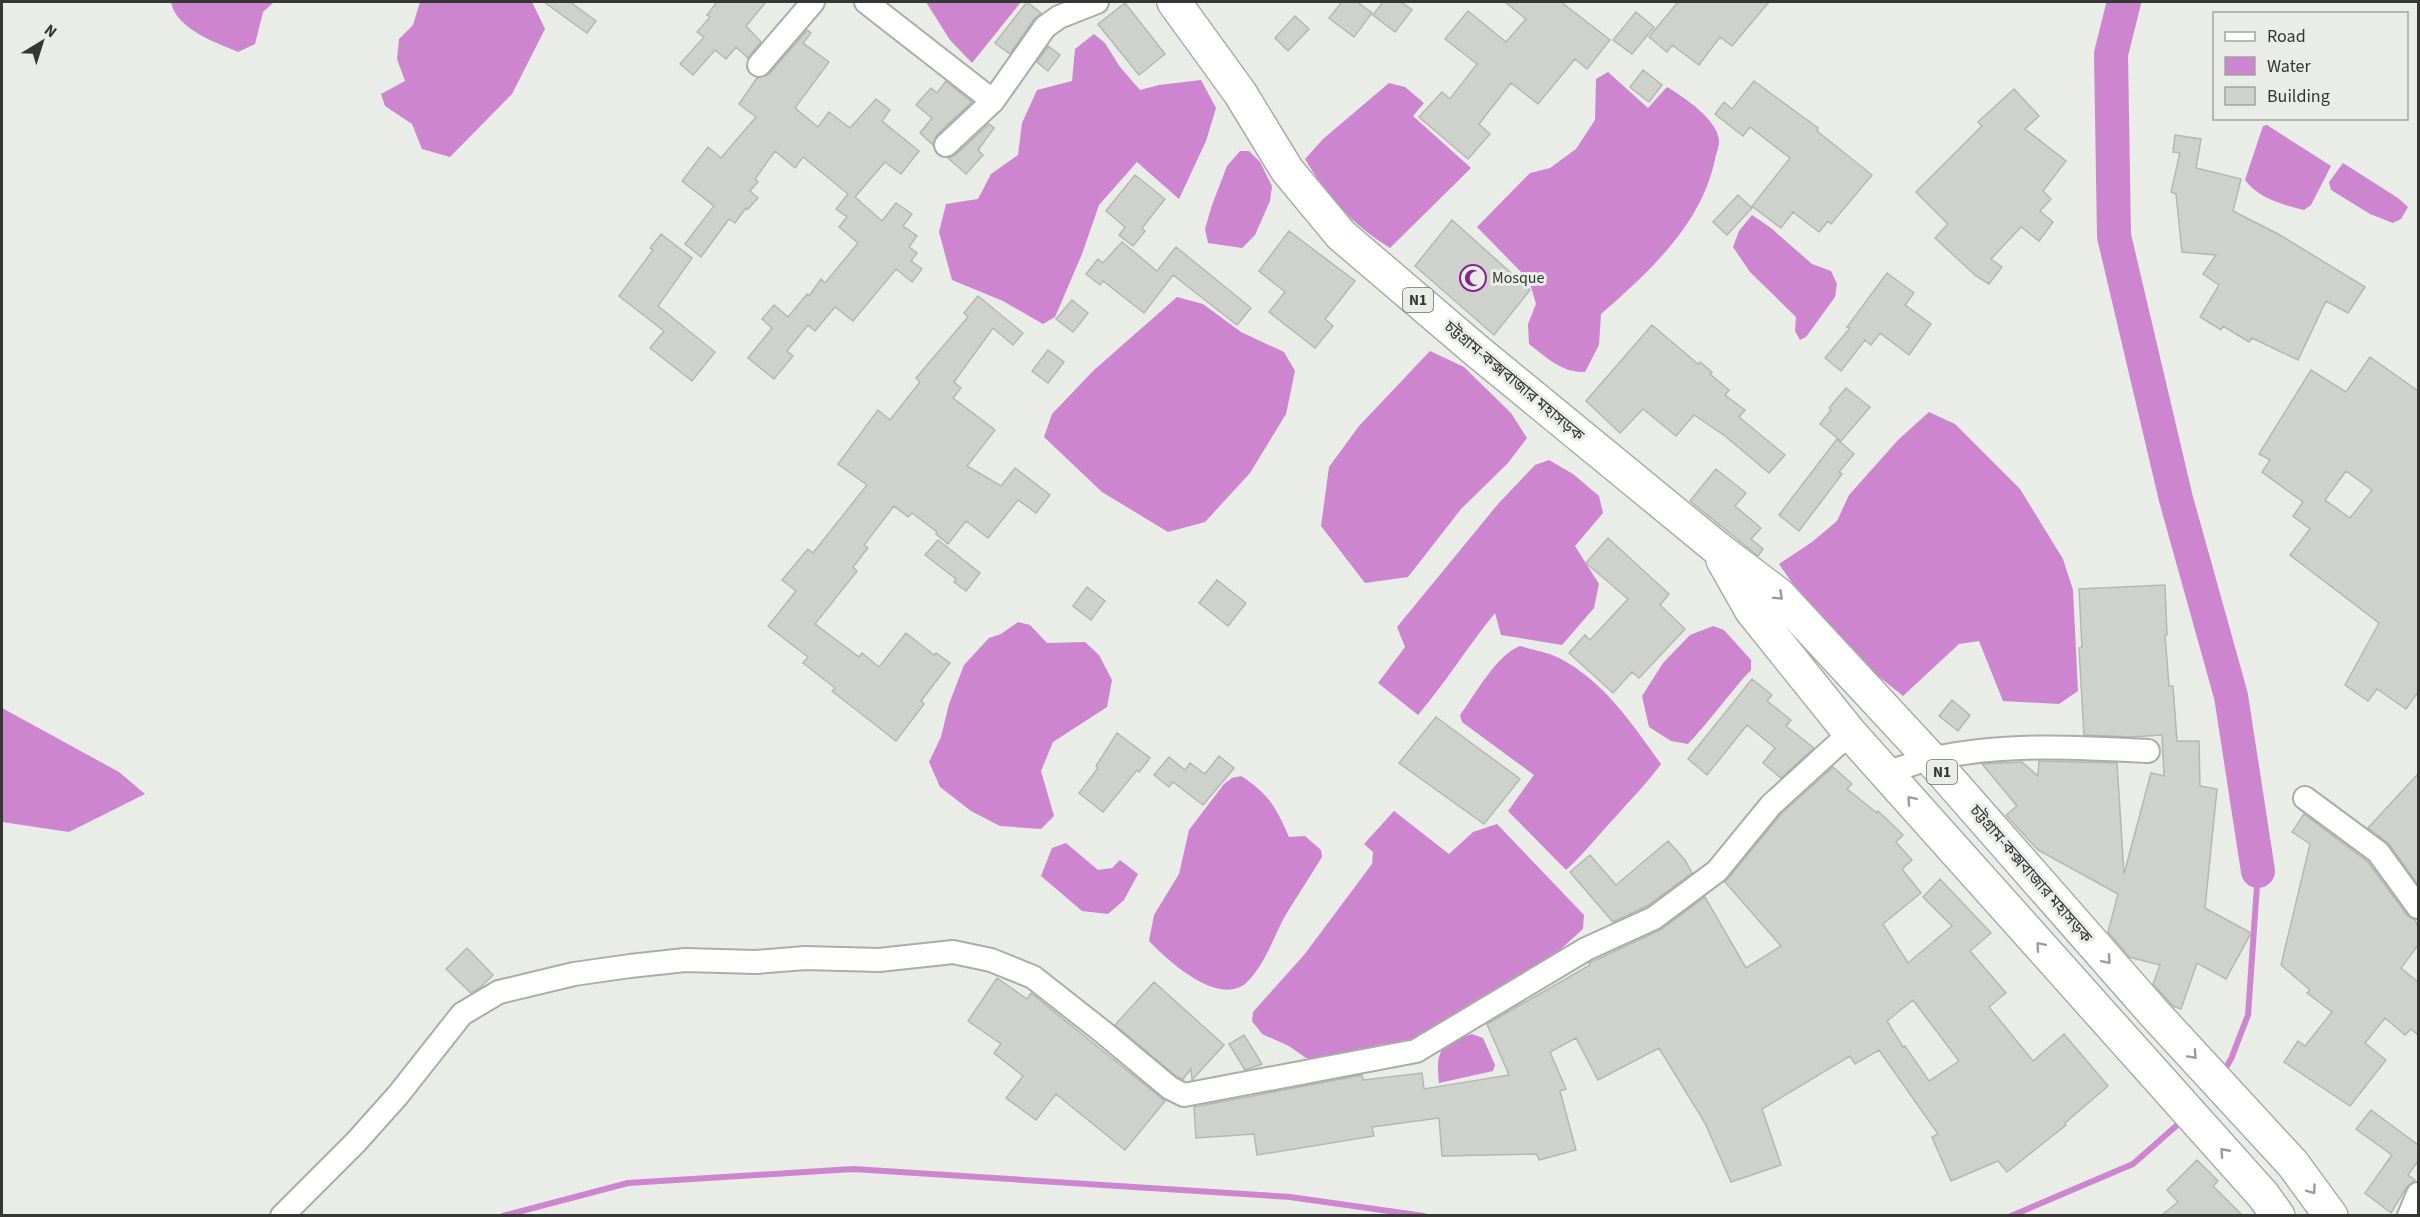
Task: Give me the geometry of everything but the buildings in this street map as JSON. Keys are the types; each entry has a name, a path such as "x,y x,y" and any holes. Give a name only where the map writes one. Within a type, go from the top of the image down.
{"highway":[{"name":"চট্টগ্রাম-কক্সবাজার মহাসড়ক","path":"1174,2 1240,93 1287,170 1341,235 1477,351 1717,548 1779,595 1930,759 2153,1012 2293,1164 2331,1215"},
{"name":"চট্টগ্রাম-কক্সবাজার মহাসড়ক","path":"1717,548 1752,611 1850,733 2271,1205"}],"street":[{"path":"759,65 813,2"},
{"path":"866,2 993,101"},
{"path":"946,145 993,101 1045,27 1059,17 1097,2"},
{"path":"282,1215 363,1134 398,1095 462,1014 499,993 534,982 585,972 686,960 879,960 953,952 991,960 1033,977 1170,1088 1184,1095 1416,1051 1587,949 1654,918 1718,870 1771,805 1850,733"},
{"path":"1887,773 1930,759 2012,749 2070,747 2148,751"},
{"path":"2305,798 2378,852 2418,908"},
{"path":"2409,1215 2418,1194"}],"water":[{"path":"171,2 274,2 263,12 255,44 238,52 188,27 180,20"},
{"path":"420,2 532,2 545,29 512,94 450,157 422,149 412,124 385,106 381,94 405,81 397,59 399,39 413,25"},
{"path":"926,2 1021,2 972,63 950,40"},
{"path":"1094,34 1105,43 1120,67 1140,90 1159,85 1201,80 1216,108 1206,141 1179,199 1137,162 1099,205 1082,254 1055,317 1043,324 1003,301 952,280 939,232 946,204 978,199 991,174 1018,155 1022,123 1037,90 1072,81 1075,49"},
{"path":"1608,72 1648,108 1667,87 1674,91 1707,117 1717,133 1719,143 1708,183 1686,226 1655,264 1601,314 1599,345 1585,372 1577,372 1555,363 1529,344 1528,324 1536,304 1529,280 1477,227 1530,173 1550,168 1576,149 1595,120 1596,79"},
{"path":"1389,83 1405,87 1424,103 1413,116 1471,168 1390,248 1342,209 1305,159 1323,139"},
{"path":"2267,125 2331,166 2311,205 2304,210 2264,196 2245,180 2263,126"},
{"path":"1240,151 1249,151 1260,162 1272,186 1270,201 1255,235 1242,248 1208,243 1205,229 1212,205 1227,166"},
{"path":"2343,163 2398,198 2408,207 2401,219 2393,223 2370,214 2331,190 2329,182"},
{"path":"1752,215 1771,228 1812,264 1831,271 1837,284 1835,297 1806,337 1800,340 1795,331 1796,317 1750,272 1733,247 1739,231"},
{"path":"1177,297 1203,304 1241,332 1284,352 1295,371 1286,414 1250,473 1205,522 1168,532 1102,492 1044,437 1052,414 1093,371"},
{"path":"1430,351 1464,367 1511,413 1527,438 1508,463 1461,509 1408,577 1365,583 1321,526 1329,467 1359,426"},
{"path":"1929,412 1955,424 2020,489 2063,559 2073,590 2078,691 2059,704 2003,701 1979,641 1959,644 1903,696 1877,675 1807,604 1779,564 1812,542 1837,521 1849,495 1898,440"},
{"path":"1549,460 1573,474 1599,496 1603,513 1575,546 1599,584 1594,608 1562,645 1501,635 1495,613 1418,715 1378,683 1405,647 1397,627 1498,504 1535,465"},
{"path":"1018,622 1030,625 1047,643 1085,642 1099,655 1112,680 1107,707 1053,742 1041,771 1054,816 1041,829 1000,826 971,811 940,787 929,762 941,737 949,704 964,665 989,638 1001,634"},
{"path":"1713,626 1724,630 1751,660 1751,670 1688,744 1671,741 1649,727 1642,696 1663,663 1690,635"},
{"path":"1520,646 1555,656 1590,679 1616,705 1661,764 1566,870 1508,811 1534,775 1462,722 1460,715 1494,667"},
{"path":"2,708 119,772 145,794 69,832 2,822"},
{"path":"1241,776 1271,802 1289,837 1305,836 1321,850 1322,857 1285,916 1264,960 1253,976 1235,989 1222,989 1208,985 1180,969 1149,941 1154,915 1179,874 1189,830 1224,784 1232,778"},
{"path":"1394,811 1449,854 1473,832 1497,824 1584,915 1583,929 1542,966 1416,1045 1382,1044 1339,1058 1306,1058 1289,1046 1262,1034 1252,1021 1253,1012 1304,955 1372,864 1373,852 1364,844"},
{"path":"1066,843 1098,870 1112,868 1120,860 1138,874 1124,900 1108,914 1082,911 1041,876 1052,848"},
{"path":"1472,1034 1483,1038 1495,1065 1493,1071 1439,1083 1438,1062 1443,1049 1454,1041"}],"waterway":[{"path":"2124,2 2111,54 2114,236 2176,499 2231,696 2258,871"},
{"path":"2223,1072 2231,1059 2248,1015 2258,871"},
{"path":"2011,1216 2133,1164 2184,1119"},
{"path":"503,1216 628,1183 853,1169 1290,1197 1424,1216"}],"place":[{"name":"Mosque","path":"1473,278"}]}
